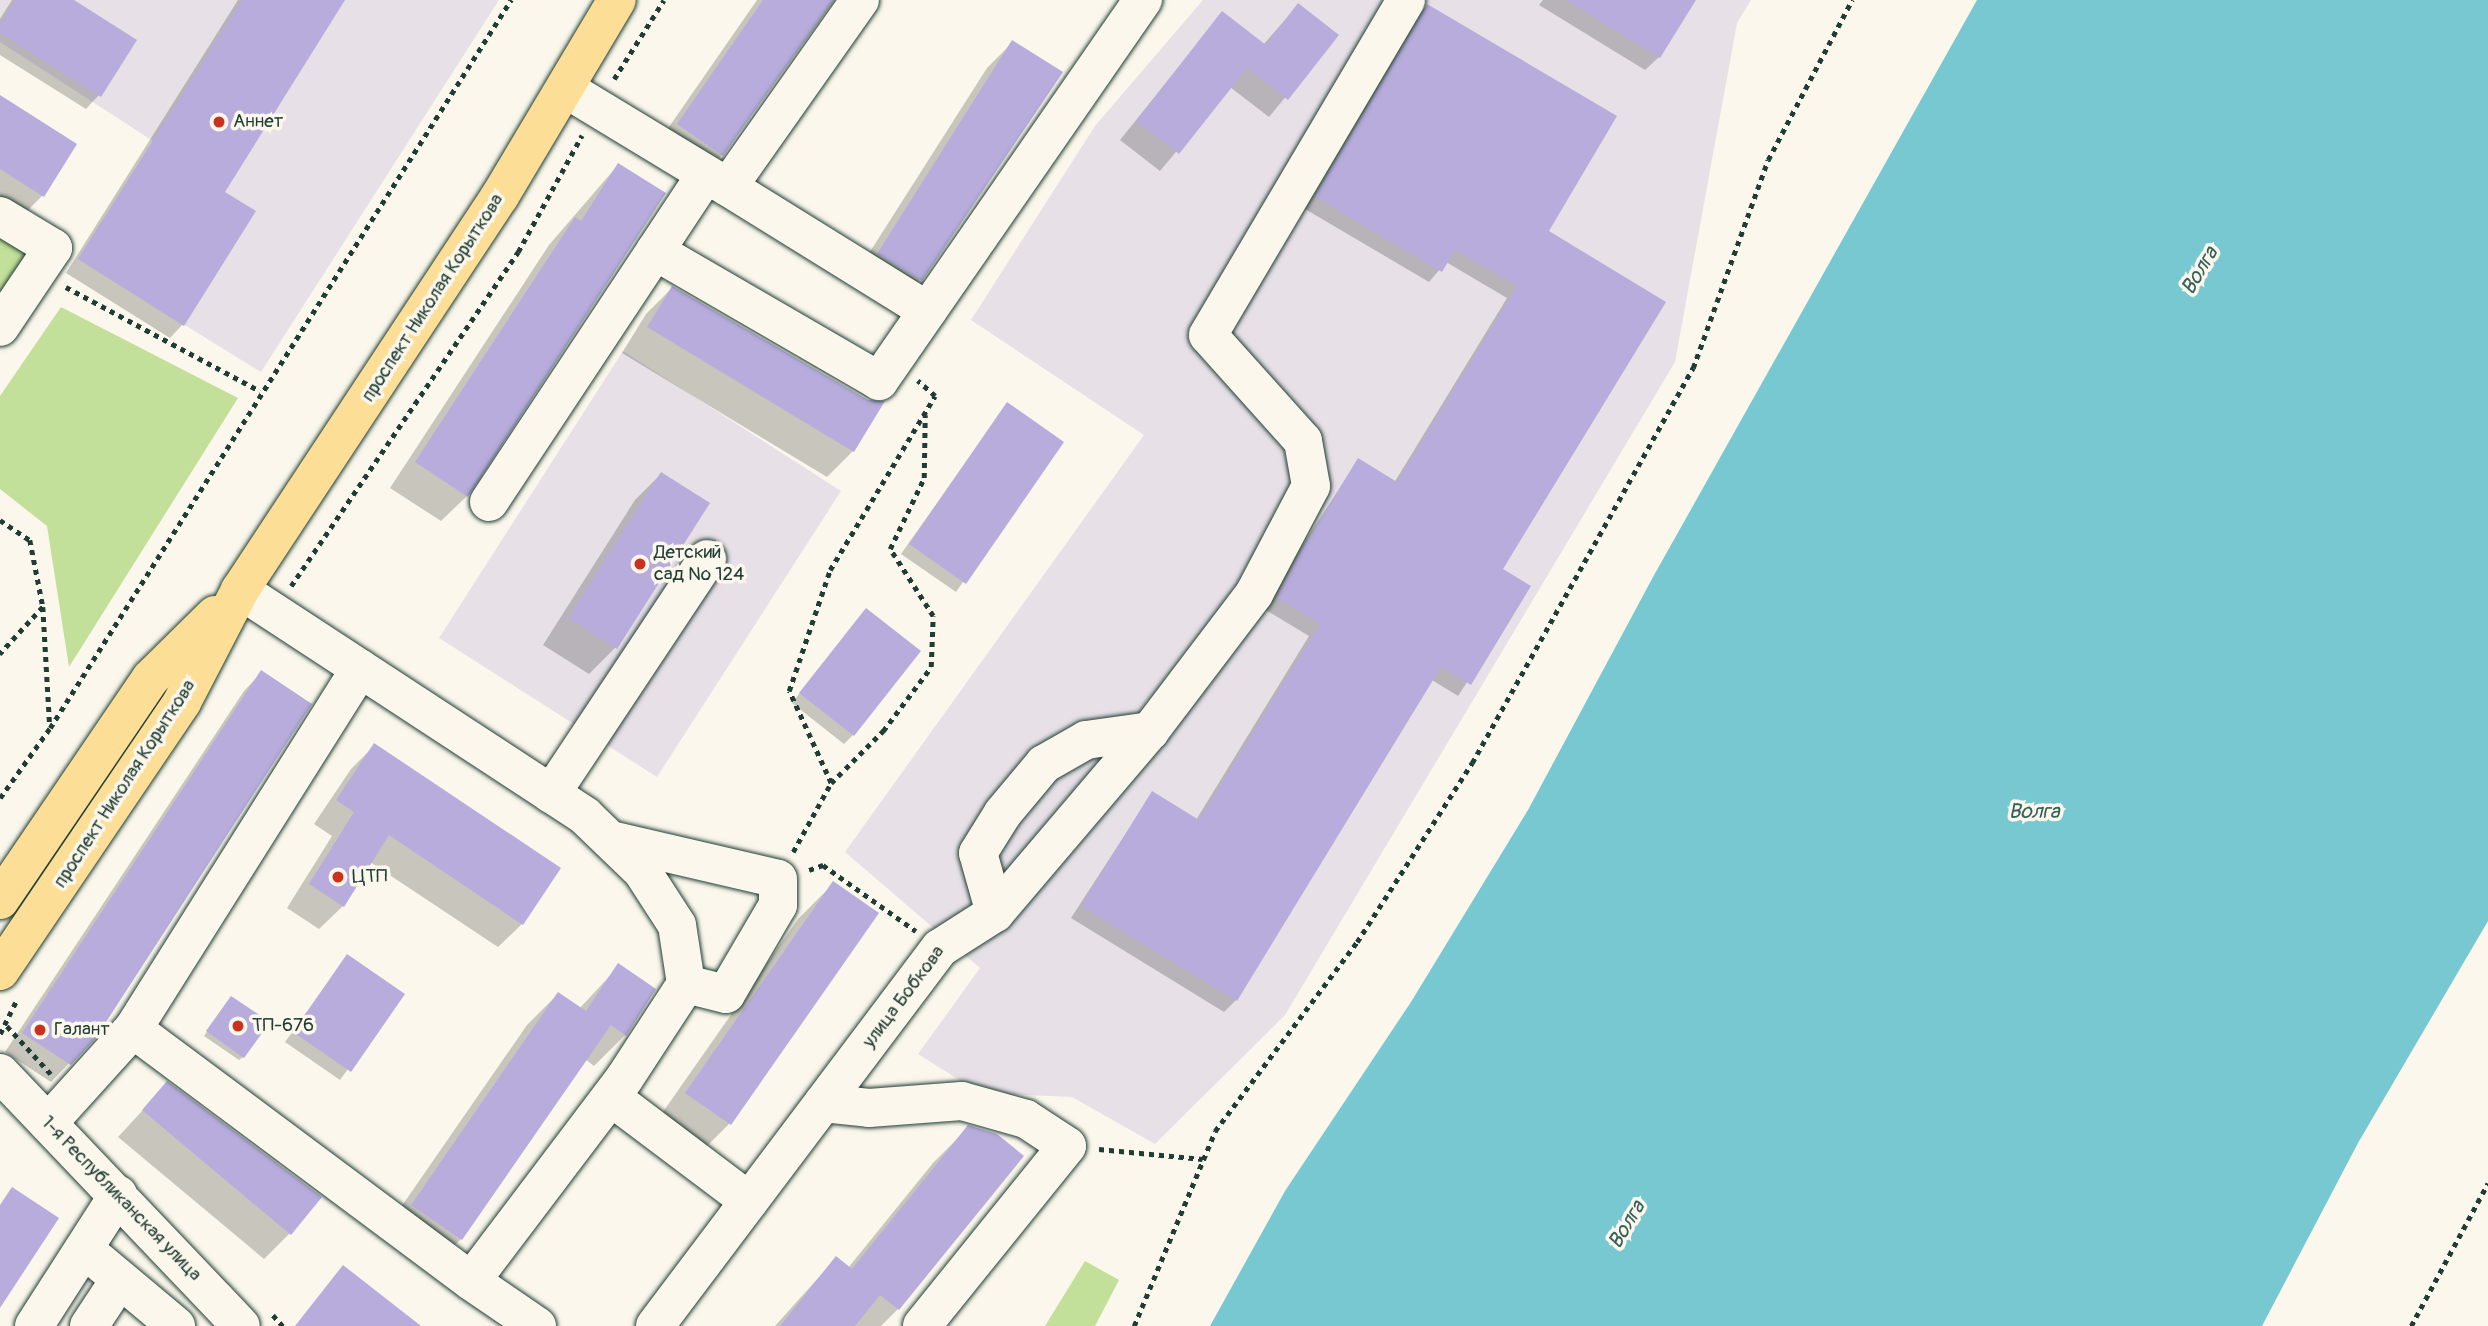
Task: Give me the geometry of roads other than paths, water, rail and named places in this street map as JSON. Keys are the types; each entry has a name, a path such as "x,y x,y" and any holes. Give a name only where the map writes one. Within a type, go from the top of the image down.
{"main road":[{"name":"проспект Николая Корыткова","path":"10,982 182,702 240,590 581,99 617,0"},
{"name":"проспект Николая Корыткова","path":"0,900 151,678 240,590"}],"street":[{"path":"489,502 655,251 717,181 860,0"},
{"path":"655,251 879,381 1143,0"},
{"name":"улица Бобкова","path":"655,1326 943,945 995,913 1150,731 1255,594 1311,486 1303,441 1208,335 1406,0"},
{"path":"581,99 928,311"},
{"path":"0,216 53,248 0,327"},
{"path":"551,794 707,559"},
{"path":"240,590 551,794 615,841 662,898 677,925 686,984 611,1097 471,1281"},
{"path":"48,1122 133,1029 360,669"},
{"path":"995,913 978,853 1036,773 1086,740 1150,731"},
{"path":"615,841 778,879 778,905 726,993 686,984"},
{"path":"133,1029 471,1281 537,1326"},
{"name":"1-я Республиканская улица","path":"0,1073 241,1326"},
{"path":"611,1097 749,1201"},
{"path":"823,1103 869,1108 962,1101 1026,1119 1068,1146 922,1326"},
{"path":"34,1326 118,1195"},
{"path":"84,1248 176,1326"},
{"path":"89,1326 120,1279"}],"water":[{"name":"Волга","path":"1977,0 2488,0 2488,921 2358,1143 2262,1326 1210,1326 1285,1191 1411,1002 1528,810 1653,577"}],"place":[{"name":"Аннет","path":"219,122"},
{"name":"Детский сад № 124","path":"640,564"},
{"name":"ЦТП","path":"338,877"},
{"name":"ТП-676","path":"238,1026"},
{"name":"Галант","path":"40,1030"}]}
